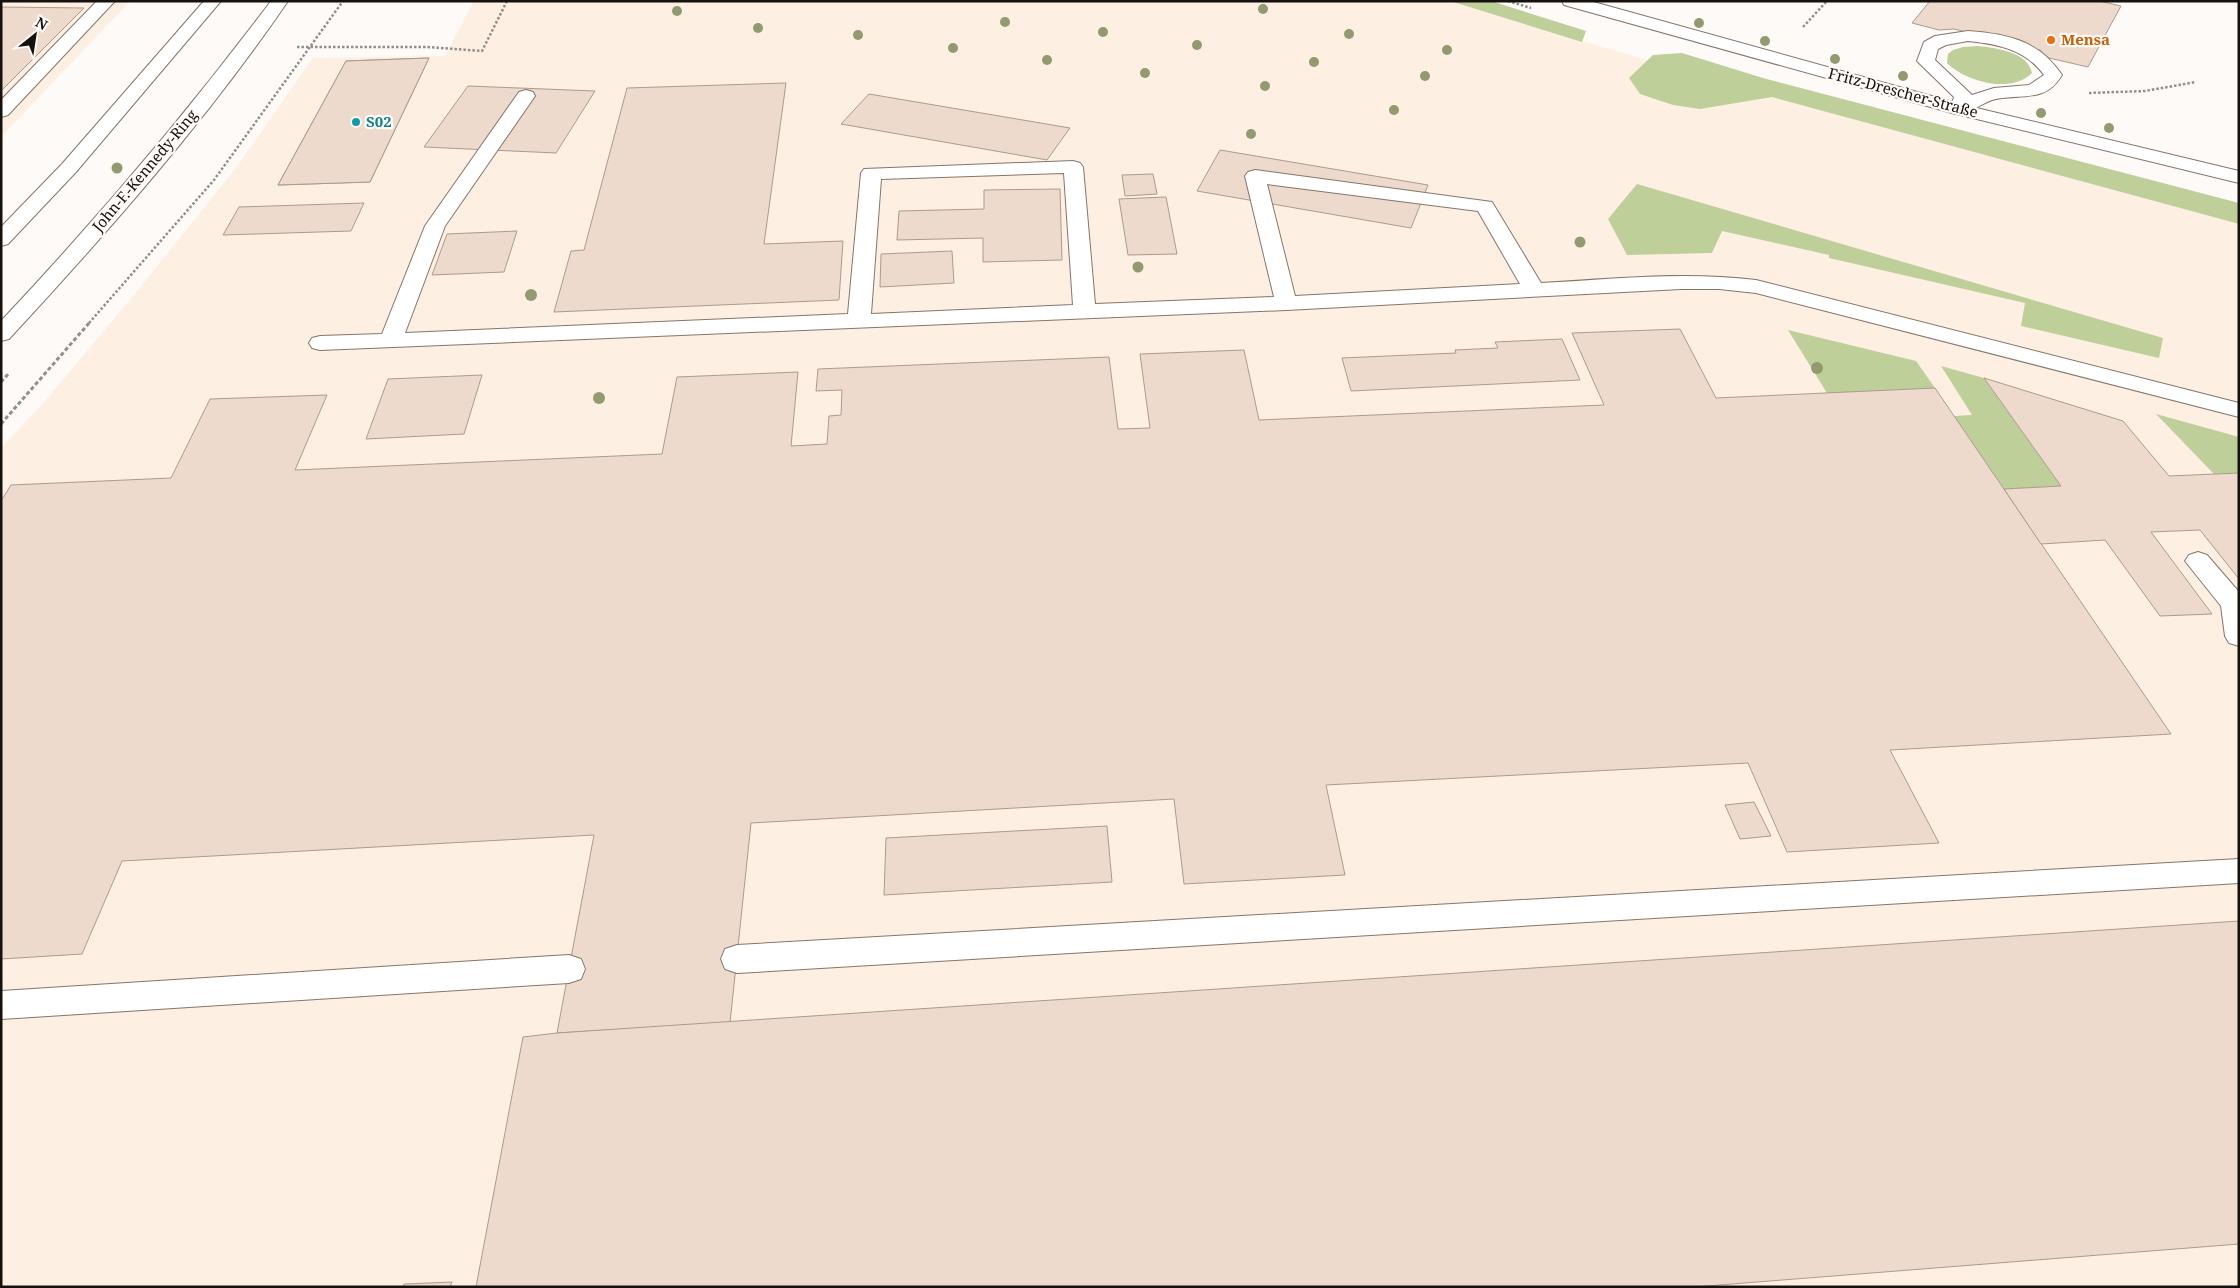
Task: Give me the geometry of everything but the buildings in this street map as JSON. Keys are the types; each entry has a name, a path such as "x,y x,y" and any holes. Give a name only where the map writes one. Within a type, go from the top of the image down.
{"main road":[{"path":"1,111 107,1"},
{"path":"1,240 69,168 213,1"},
{"name":"John-F.-Kennedy-Ring","path":"1,334 123,199 177,134 280,1"},
{"name":"Fritz-Drescher-Straße","path":"1570,1 1959,109 2239,177"},
{"path":"1968,36 1986,37 2030,50 2046,62 2053,75 2046,85 2032,90 1999,93 1976,99 1959,109 1964,96 1952,81 1935,71 1926,61 1930,46 1941,40 1968,36"},
{"path":"391,340 435,226 526,96"},
{"path":"859,320 871,173 1073,167 1085,311"},
{"path":"1286,303 1255,176 1485,206 1534,290"},
{"path":"320,343 1286,303 1681,282 1719,282 1756,287 2239,410"},
{"path":"2198,561 2234,604 2239,636"},
{"path":"737,959 2239,871"},
{"path":"1,1005 569,969"}],"path":[{"path":"1,424 214,180 343,1"},
{"path":"291,47 427,47 482,51 507,1"},
{"path":"1798,32 1826,1"},
{"path":"2046,85 2088,93 2110,93 2145,91 2196,82"}],"shaded area":[{"path":"1,1 130,1 1,137"},
{"path":"474,1 1450,1 1722,83 2239,224 2239,1287 1,1287 1,448 45,401 134,295 236,168 313,58 445,56"}],"green space":[{"path":"1450,1 1491,1 1586,31 1582,42"},
{"path":"1978,46 2010,52 2018,56 2029,66 2032,73 2013,83 1989,83 1965,76 1947,63 1948,54 1953,50"},
{"path":"1682,53 1763,78 2239,203 2239,224 1772,97 1700,109 1673,105 1640,94 1629,78 1653,55"},
{"path":"1637,184 2163,338 2159,358 2021,326 2025,303 1829,258 1829,255 1722,231 1712,253 1627,255 1608,219"},
{"path":"1788,330 1916,361 1935,388 1827,393"},
{"path":"1941,366 1984,378 2061,486 2004,489 1954,416 1972,415"},
{"path":"2156,414 2239,437 2239,473 2214,474"}],"place":[{"name":"Mensa","path":"2051,40"},
{"name":"S02","path":"356,122"}]}
